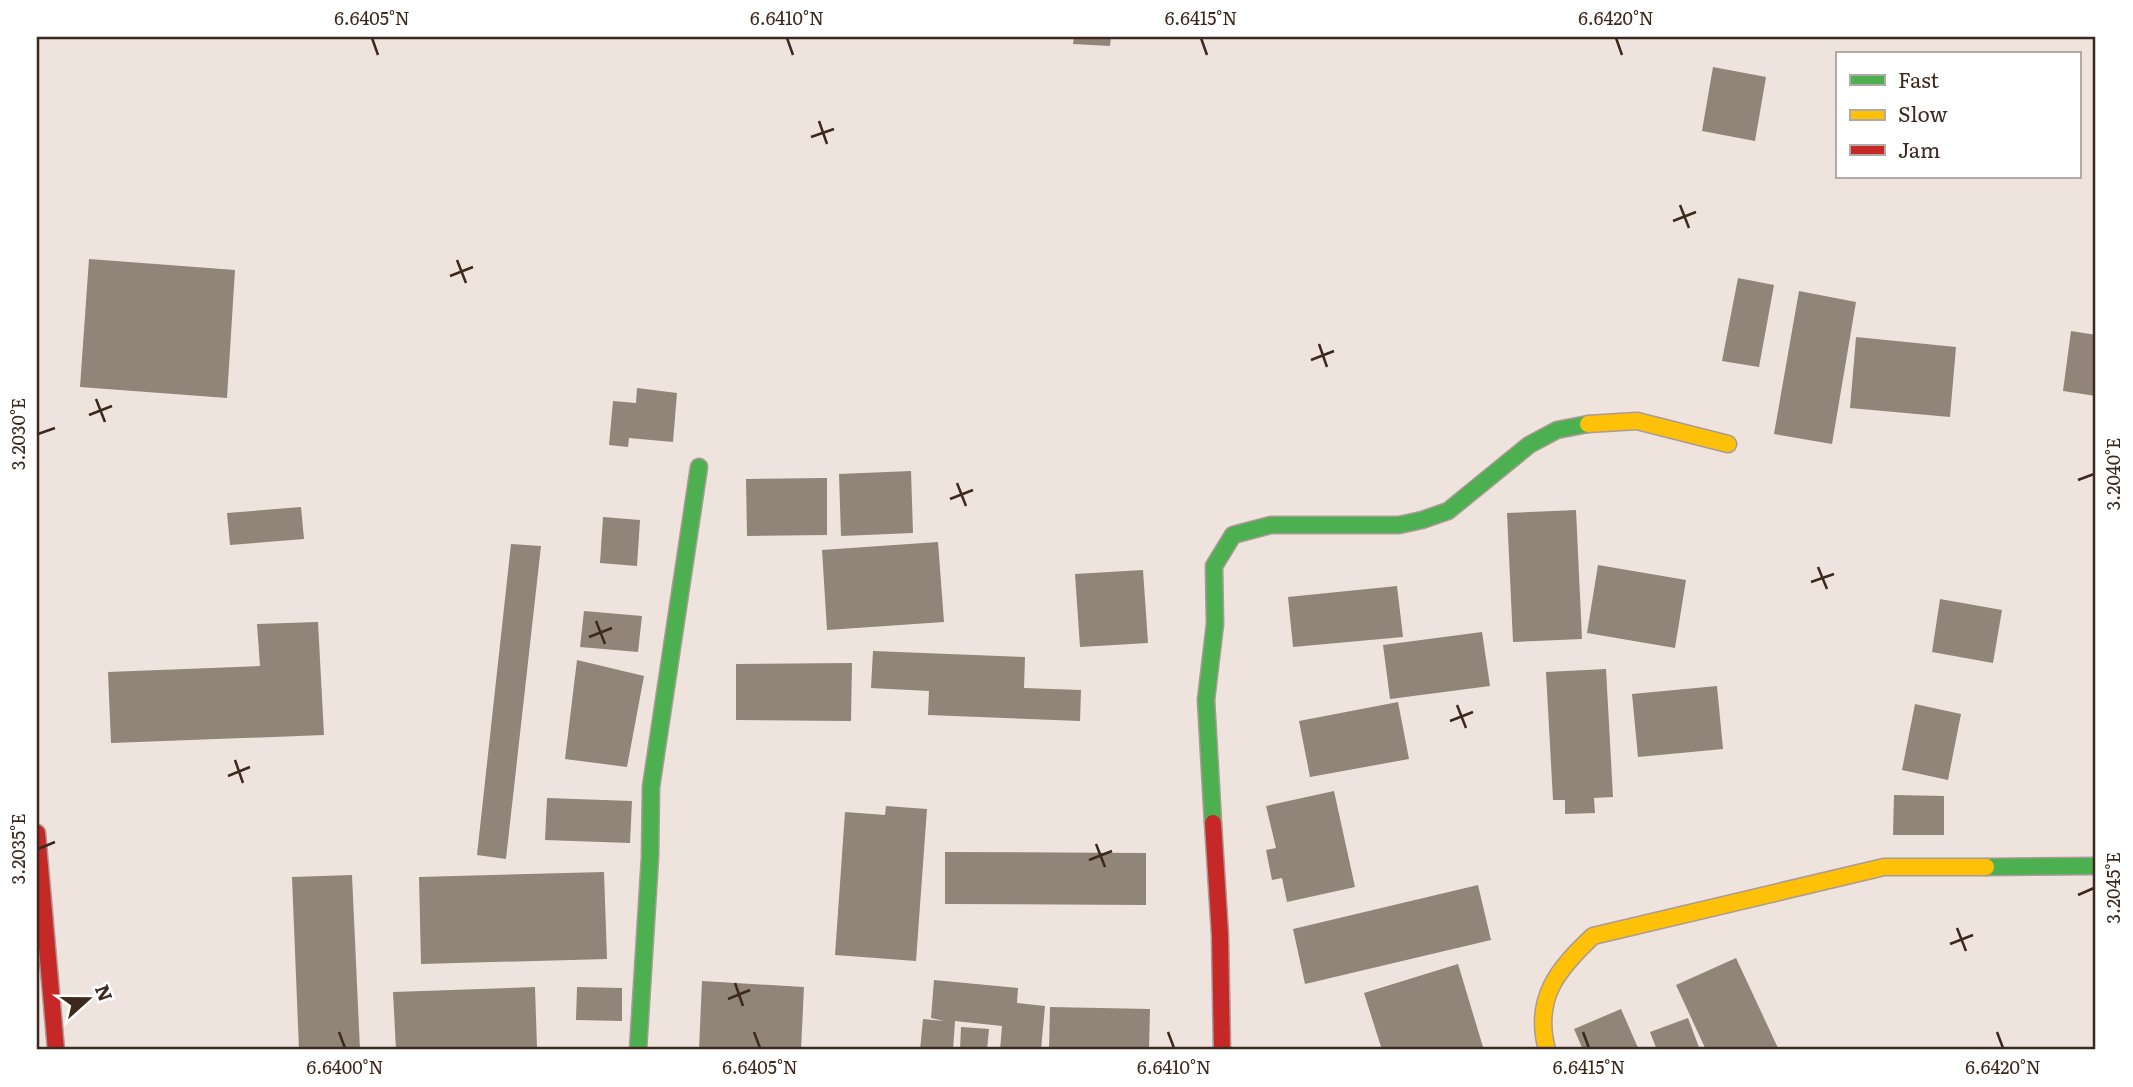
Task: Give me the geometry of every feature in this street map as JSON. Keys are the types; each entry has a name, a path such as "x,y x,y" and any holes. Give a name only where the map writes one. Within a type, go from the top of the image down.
{"street":[{"path":"1222,1050 1220,934 1206,699 1215,624 1214,566 1233,535 1271,525 1399,524 1422,520 1448,511 1529,445 1557,430 1595,423 1637,421 1728,444"},
{"path":"638,1050 650,858 651,787 699,467"},
{"path":"37,833 56,1050"},
{"path":"1547,1050 1544,1042 1545,1004 1561,967 1593,936 1884,867 2096,866"}],"building":[{"path":"1074,37 1111,37 1110,46 1073,44"},
{"path":"1713,67 1766,77 1755,141 1702,131"},
{"path":"89,259 235,270 227,398 80,387"},
{"path":"1738,278 1774,285 1759,367 1722,361"},
{"path":"1799,291 1856,302 1832,444 1774,434"},
{"path":"2071,331 2096,335 2096,396 2063,391"},
{"path":"1856,337 1956,347 1950,417 1850,408"},
{"path":"637,388 677,393 673,442 629,438 628,447 609,445 613,401 636,403"},
{"path":"911,471 913,533 841,536 839,474"},
{"path":"827,478 827,535 747,536 746,479"},
{"path":"301,507 304,539 230,545 227,513"},
{"path":"1576,510 1582,639 1513,642 1507,513"},
{"path":"603,517 640,520 637,566 600,563"},
{"path":"938,542 944,622 827,630 822,550"},
{"path":"511,544 541,546 506,859 477,855"},
{"path":"1598,565 1686,580 1675,648 1587,633"},
{"path":"1143,570 1148,643 1080,647 1075,574"},
{"path":"1397,586 1403,637 1293,647 1288,597"},
{"path":"1940,599 2002,610 1993,663 1932,652"},
{"path":"584,611 642,616 638,652 580,647"},
{"path":"318,622 324,735 111,743 108,672 260,666 257,624"},
{"path":"1482,632 1490,686 1390,699 1383,645"},
{"path":"873,651 1025,657 1024,688 1081,690 1080,721 928,715 929,691 871,688"},
{"path":"577,660 644,676 627,767 565,759"},
{"path":"852,663 851,721 736,720 736,664"},
{"path":"1606,669 1613,797 1594,798 1595,813 1565,814 1565,800 1553,800 1546,672"},
{"path":"1717,686 1723,749 1638,757 1632,694"},
{"path":"1398,702 1409,759 1310,777 1299,721"},
{"path":"1915,704 1961,714 1948,780 1902,770"},
{"path":"1334,791 1355,887 1287,902 1282,878 1272,880 1266,850 1276,848 1266,806"},
{"path":"1894,795 1944,796 1944,835 1893,835"},
{"path":"547,798 632,801 630,843 545,840"},
{"path":"886,806 927,809 916,961 835,955 845,812 885,815"},
{"path":"945,852 1146,853 1146,905 945,904"},
{"path":"604,872 607,959 421,964 419,877"},
{"path":"352,875 360,1050 299,1050 292,877"},
{"path":"1478,885 1491,940 1305,984 1293,929"},
{"path":"1736,958 1778,1048 1706,1050 1676,985"},
{"path":"1458,964 1483,1047 1472,1050 1382,1050 1364,993"},
{"path":"934,980 1018,988 1017,1003 1045,1006 1041,1050 1000,1050 1002,1026 955,1021 953,1050 920,1050 923,1019 944,1021 931,1018"},
{"path":"702,981 804,987 801,1050 699,1050"},
{"path":"535,987 537,1048 396,1050 393,992"},
{"path":"577,987 622,988 622,1021 576,1020"},
{"path":"1050,1007 1150,1009 1149,1050 1049,1050"},
{"path":"1621,1009 1639,1050 1583,1050 1574,1029"},
{"path":"1688,1018 1700,1050 1657,1050 1650,1032"},
{"path":"961,1027 989,1029 987,1050 960,1050"}],"traffic: fast":[{"path":"1213,823 1206,700 1215,624 1214,566 1233,535 1271,525 1399,525 1422,520 1448,511 1529,445 1557,430 1588,424"},
{"path":"638,1050 650,857 651,787 699,467"},
{"path":"1986,867 2096,866"}],"traffic: slow":[{"path":"1588,424 1637,421 1728,444"},
{"path":"1547,1050 1543,1015 1546,1000 1559,973 1593,936 1884,867 1986,867"}],"traffic: jam":[{"path":"1213,823 1220,935 1222,1050"},
{"path":"37,833 56,1050"}]}
